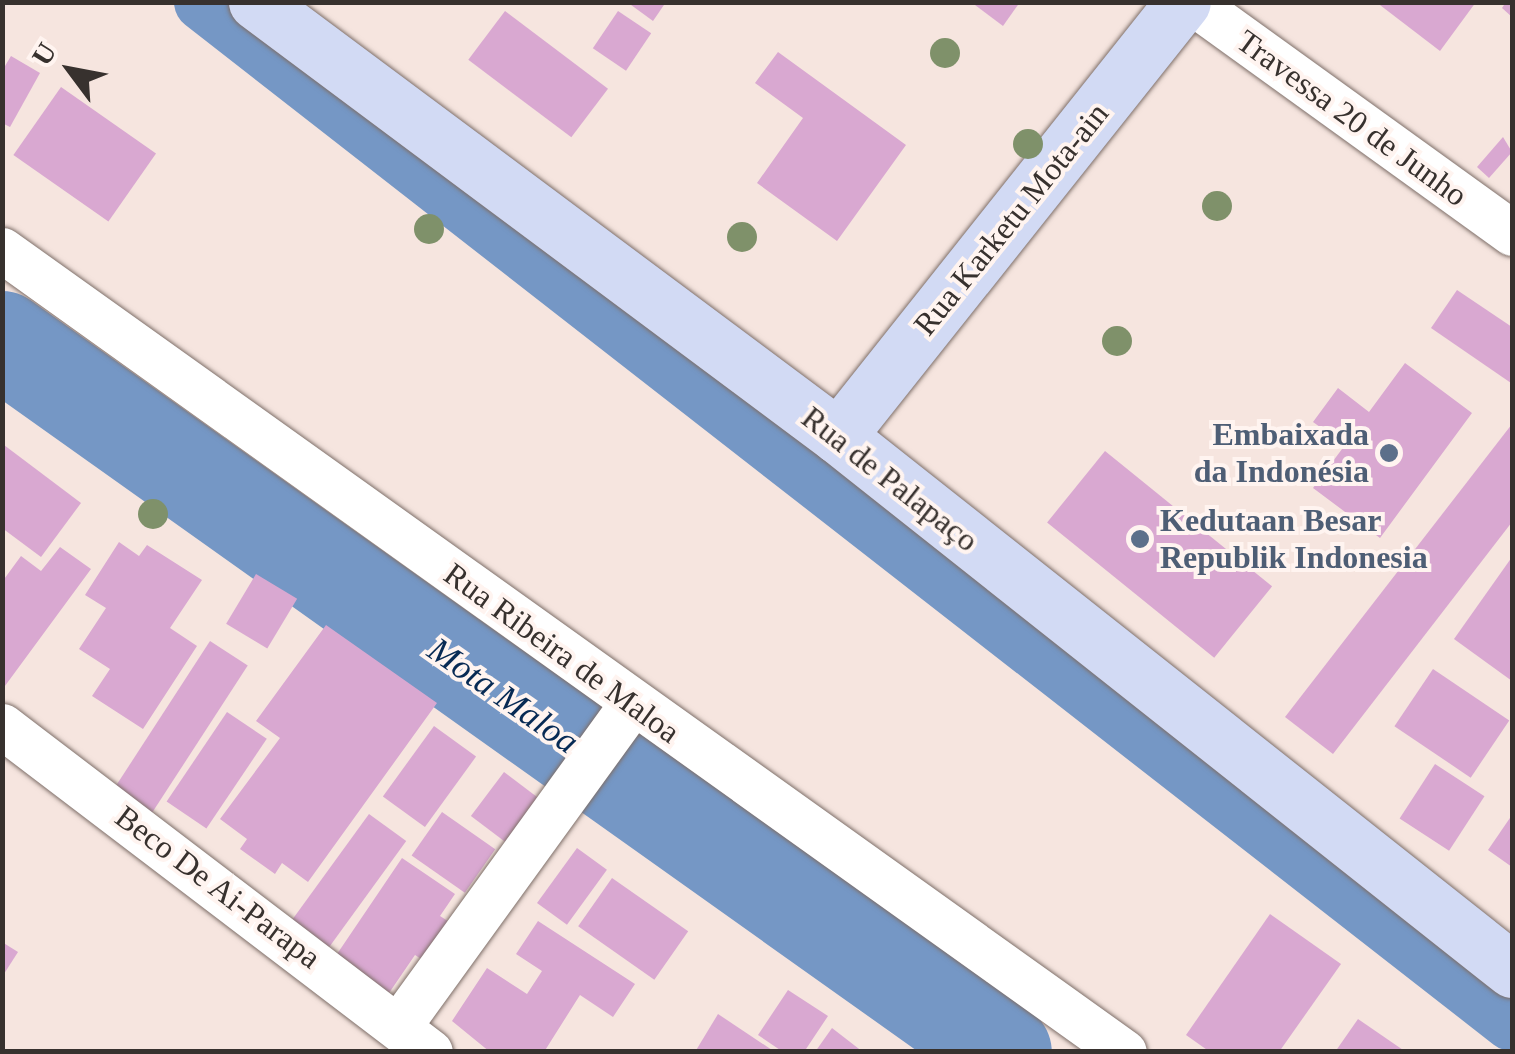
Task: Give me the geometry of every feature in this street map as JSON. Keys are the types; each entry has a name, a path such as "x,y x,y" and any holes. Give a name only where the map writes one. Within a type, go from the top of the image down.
{"street":[{"name":"Rua de Palapaço","path":"256,2 838,436 1512,970"},
{"name":"Rua Karketu Mota-ain","path":"838,436 1184,2"},
{"name":"Travessa 20 de Junho","path":"1192,2 1512,233"},
{"name":"Rua Ribeira de Maloa","path":"2,250 1124,1052"},
{"path":"415,1038 559,800 632,704"},
{"name":"Beco De Ai-Parapa","path":"2,726 415,1038"}],"building":[{"path":"627,2 666,2 653,21"},
{"path":"971,2 1020,2 1003,26"},
{"path":"1376,2 1476,2 1440,51"},
{"path":"1506,2 1512,2 1512,17 1502,8"},
{"path":"505,11 608,89 571,137 468,60"},
{"path":"618,11 651,33 626,71 593,48"},
{"path":"778,52 906,145 837,241 757,183 803,118 755,83"},
{"path":"11,56 40,73 10,127 2,123 2,71"},
{"path":"61,87 156,154 108,222 13,155"},
{"path":"1503,137 1512,152 1489,178 1477,167"},
{"path":"1457,290 1512,327 1511,383 1431,328"},
{"path":"1405,363 1472,413 1380,538 1313,488 1345,445 1313,422 1338,388 1369,412"},
{"path":"1512,424 1512,522 1333,754 1285,717"},
{"path":"4,445 81,503 41,557 2,528"},
{"path":"1105,451 1272,586 1214,658 1047,522"},
{"path":"119,542 139,556 147,545 202,580 170,628 197,646 143,729 92,696 110,669 79,649 106,608 85,595"},
{"path":"60,547 91,569 2,690 2,582 21,556 41,571"},
{"path":"1512,557 1512,681 1454,639"},
{"path":"256,574 297,599 267,648 226,624"},
{"path":"326,625 437,703 308,882 282,863 275,874 240,849 247,839 220,819 280,738 256,721"},
{"path":"210,641 248,666 148,820 110,795"},
{"path":"1433,669 1509,720 1471,778 1394,726"},
{"path":"227,712 267,739 206,828 167,802"},
{"path":"434,726 476,757 425,827 383,796"},
{"path":"1435,764 1484,796 1449,851 1400,819"},
{"path":"504,772 546,804 513,848 471,816"},
{"path":"442,812 495,849 465,893 412,855"},
{"path":"369,814 406,841 325,953 287,926"},
{"path":"1512,815 1512,867 1488,850"},
{"path":"577,848 607,870 567,925 537,903"},
{"path":"402,858 455,894 440,916 457,927 432,966 415,955 389,993 335,957"},
{"path":"612,878 688,931 654,980 578,926"},
{"path":"1270,914 1341,964 1279,1052 1210,1052 1186,1035"},
{"path":"538,921 635,984 613,1017 580,995 544,1052 490,1052 452,1021 487,968 527,994 542,971 516,954"},
{"path":"2,942 18,952 2,977"},
{"path":"788,990 828,1016 804,1052 783,1052 758,1035"},
{"path":"718,1014 775,1052 695,1052"},
{"path":"1358,1019 1406,1052 1335,1052"},
{"path":"832,1028 863,1052 815,1052"}],"waterway":[{"path":"203,2 1512,1022"},
{"path":"2,315 1040,1052"},
{"name":"Mota Maloa","path":"2,340 1003,1052"}],"place":[{"name":"Embaixada da Indonésia","path":"1389,453"},
{"name":"Kedutaan Besar Republik Indonesia","path":"1140,539"}]}
